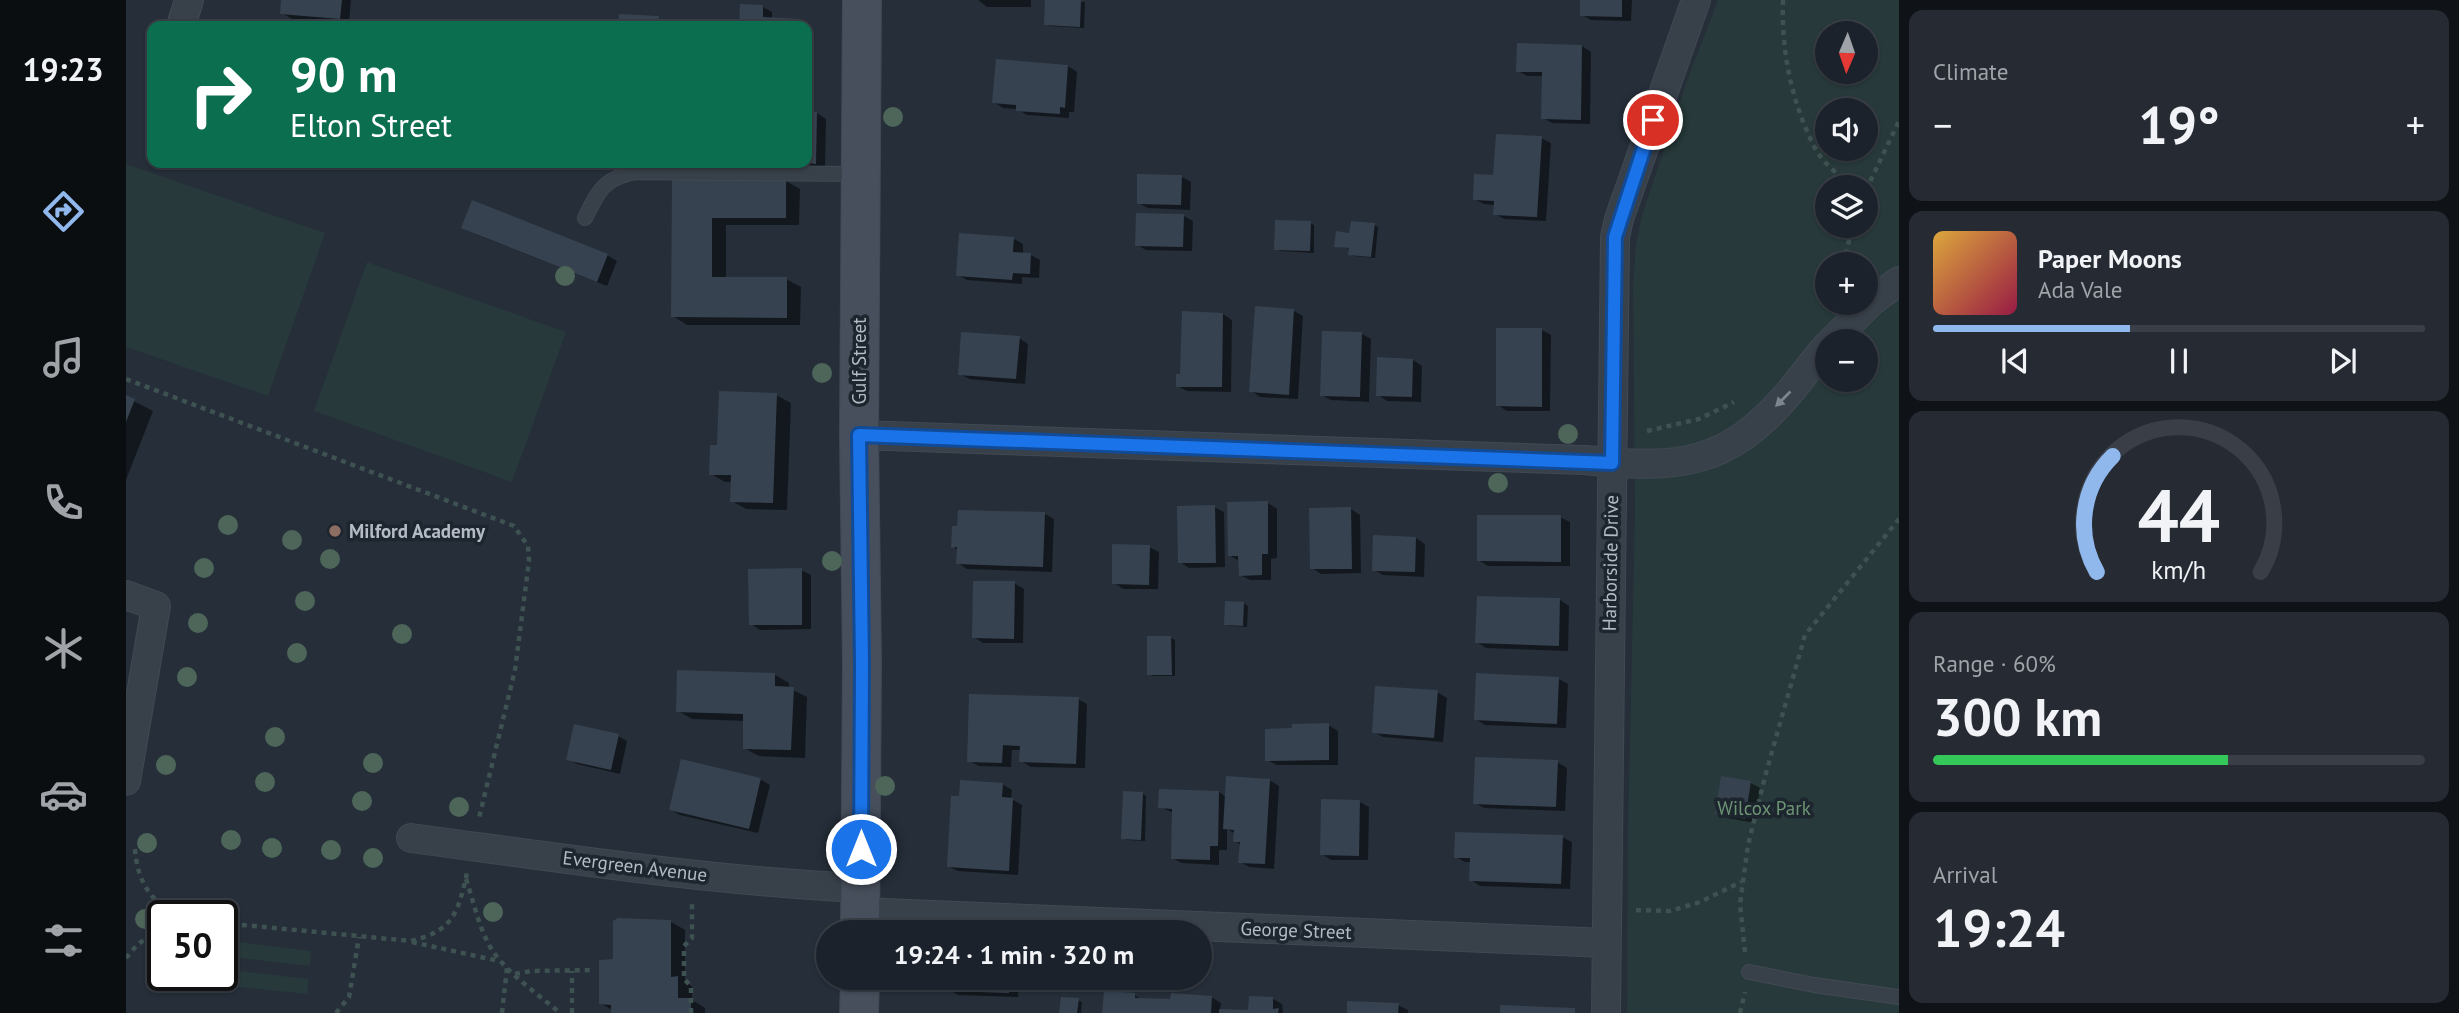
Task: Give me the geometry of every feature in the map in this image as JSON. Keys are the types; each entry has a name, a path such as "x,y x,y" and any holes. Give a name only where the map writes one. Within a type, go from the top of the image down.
{"main road":[{"name":"Gulf Street","path":"860,911 862,0"},
{"path":"859,1013 860,990"}],"street":[{"path":"183,21 189,0"},
{"name":"Harborside Drive","path":"1606,1013 1615,237 1627,194 1696,0"},
{"path":"1844,329 1872,301 1899,281"},
{"path":"859,435 1669,464 1704,457 1737,441 1788,395 1815,361"},
{"path":"126,595 156,606 126,781"},
{"name":"Evergreen Avenue","path":"411,838 815,887 860,911"},
{"name":"George Street","path":"860,911 1606,943"}],"lane":[{"path":"585,218 604,184 616,176 635,172 860,174"},
{"path":"1749,972 1814,985 1899,997"}],"path":[{"path":"1783,0 1782,33 1788,73 1813,146 1837,175"},
{"path":"1873,175 1899,121"},
{"path":"126,379 514,526 528,545 529,561 515,670 477,823"},
{"path":"1612,435 1667,428 1699,419 1740,399"},
{"path":"1740,1013 1749,972 1741,936 1741,882 1766,774 1805,635 1899,519"},
{"path":"135,849 137,870 154,900"},
{"path":"411,941 431,936 456,914 463,899 466,878 481,929 500,961 560,1013"},
{"path":"1606,909 1670,911 1700,902 1741,882"},
{"path":"691,1013 691,986 684,979 684,946 692,938 692,902"},
{"path":"238,925 411,941 500,961"},
{"path":"335,1013 349,997 359,937"},
{"path":"126,958 147,938"},
{"path":"502,1013 507,967"},
{"path":"515,974 593,970"},
{"path":"572,971 572,1013"}],"green space":[{"name":"Wilcox Park","path":"1718,0 1899,0 1899,1013 1627,1013 1635,513 1633,286 1636,244 1642,215 1687,81"},
{"path":"126,164 325,233 268,396 126,347"},
{"path":"367,262 566,332 512,482 314,411"},
{"path":"238,942 311,951 310,966 238,958"},
{"path":"238,971 309,979 307,994 238,987"}],"building":[{"path":"281,0 342,0 340,19 280,14"},
{"path":"1045,0 1081,0 1080,27 1044,25"},
{"path":"1580,0 1622,0 1622,17 1580,16"},
{"path":"740,4 763,5 763,17 800,19 800,21 739,21"},
{"path":"619,14 659,16 658,21 618,21"},
{"path":"1517,43 1582,45 1581,120 1541,119 1542,72 1516,72"},
{"path":"996,59 1068,65 1065,108 1060,107 1060,114 1016,111 1016,105 992,103"},
{"path":"812,112 817,112 816,164 812,164"},
{"path":"1496,134 1542,136 1537,217 1493,215 1494,201 1473,200 1474,174 1493,175"},
{"path":"1137,174 1182,175 1181,205 1137,204"},
{"path":"672,179 786,179 786,218 712,218 712,277 787,277 787,318 671,317"},
{"path":"472,200 608,254 597,282 461,228"},
{"path":"1136,213 1184,214 1183,247 1135,246"},
{"path":"1275,220 1311,221 1310,251 1274,250"},
{"path":"1351,221 1375,223 1371,257 1348,255 1349,248 1334,247 1336,231 1349,233"},
{"path":"959,233 1014,237 1013,252 1031,253 1030,274 1013,273 1012,280 956,276"},
{"path":"1255,306 1294,309 1289,395 1249,392"},
{"path":"1182,311 1223,313 1222,387 1176,387 1176,374 1180,374"},
{"path":"1496,328 1542,328 1542,407 1496,406"},
{"path":"1322,331 1362,332 1360,397 1320,396"},
{"path":"961,332 1020,336 1016,379 958,375"},
{"path":"1377,357 1413,359 1412,397 1376,396"},
{"path":"719,391 777,393 773,503 730,502 731,475 709,475 710,445 717,445"},
{"path":"126,395 135,399 126,422"},
{"path":"1268,501 1268,554 1262,554 1262,575 1239,576 1238,556 1228,556 1227,502"},
{"path":"1215,505 1216,563 1178,563 1177,506"},
{"path":"1351,507 1352,569 1310,569 1309,508"},
{"path":"958,510 1045,512 1043,567 956,564 957,547 951,548 952,526 957,526"},
{"path":"1477,515 1561,515 1561,562 1477,561"},
{"path":"1373,535 1416,537 1415,572 1372,571"},
{"path":"1112,544 1150,545 1149,585 1112,584"},
{"path":"802,568 802,625 749,625 748,569"},
{"path":"973,581 1015,581 1014,639 972,638"},
{"path":"1477,596 1560,598 1559,646 1475,643"},
{"path":"1225,601 1244,602 1243,626 1224,625"},
{"path":"1147,636 1171,636 1172,675 1147,675"},
{"path":"677,670 775,673 775,686 794,687 791,750 743,749 743,714 676,712"},
{"path":"1476,673 1559,677 1557,724 1474,720"},
{"path":"1375,686 1438,690 1434,738 1372,733"},
{"path":"969,694 1079,697 1076,764 1019,762 1020,746 1003,745 1002,763 967,762"},
{"path":"1329,723 1329,760 1265,761 1265,729 1292,728 1292,724"},
{"path":"574,724 619,734 611,770 566,760"},
{"path":"1475,757 1558,760 1556,807 1473,804"},
{"path":"681,759 761,778 749,829 669,810"},
{"path":"1226,776 1270,779 1265,864 1238,863 1240,842 1233,842 1234,830 1223,829"},
{"path":"1721,776 1751,781 1745,819 1715,814"},
{"path":"960,780 1003,783 1002,797 1013,798 1009,871 947,867 951,796 959,796"},
{"path":"1159,789 1219,791 1218,846 1210,846 1210,860 1171,859 1172,809 1158,808"},
{"path":"1123,791 1143,792 1141,840 1121,839"},
{"path":"1321,799 1360,800 1359,856 1320,855"},
{"path":"1455,832 1563,835 1561,884 1469,881 1470,858 1454,858"},
{"path":"618,918 671,920 671,977 678,976 678,998 691,998 691,1013 611,1013 611,1005 599,1004 599,960 613,959 613,921"},
{"path":"947,990 1009,990 1009,993"},
{"path":"1104,991 1135,993 1135,998 1170,999 1171,993 1212,996 1211,1013 1102,1013"},
{"path":"1249,996 1273,997 1273,1009 1279,1008 1278,1013 1219,1013 1219,1009 1248,1010"},
{"path":"1061,997 1079,998 1077,1013 1059,1013"},
{"path":"1347,1001 1399,1003 1398,1013 1347,1013"},
{"path":"1500,1005 1575,1008 1575,1013 1500,1013"}],"place":[{"name":"Milford Academy","path":"335,531"}],"route":[{"path":"861,849 859,435 1612,463 1615,237 1653,120"}]}
